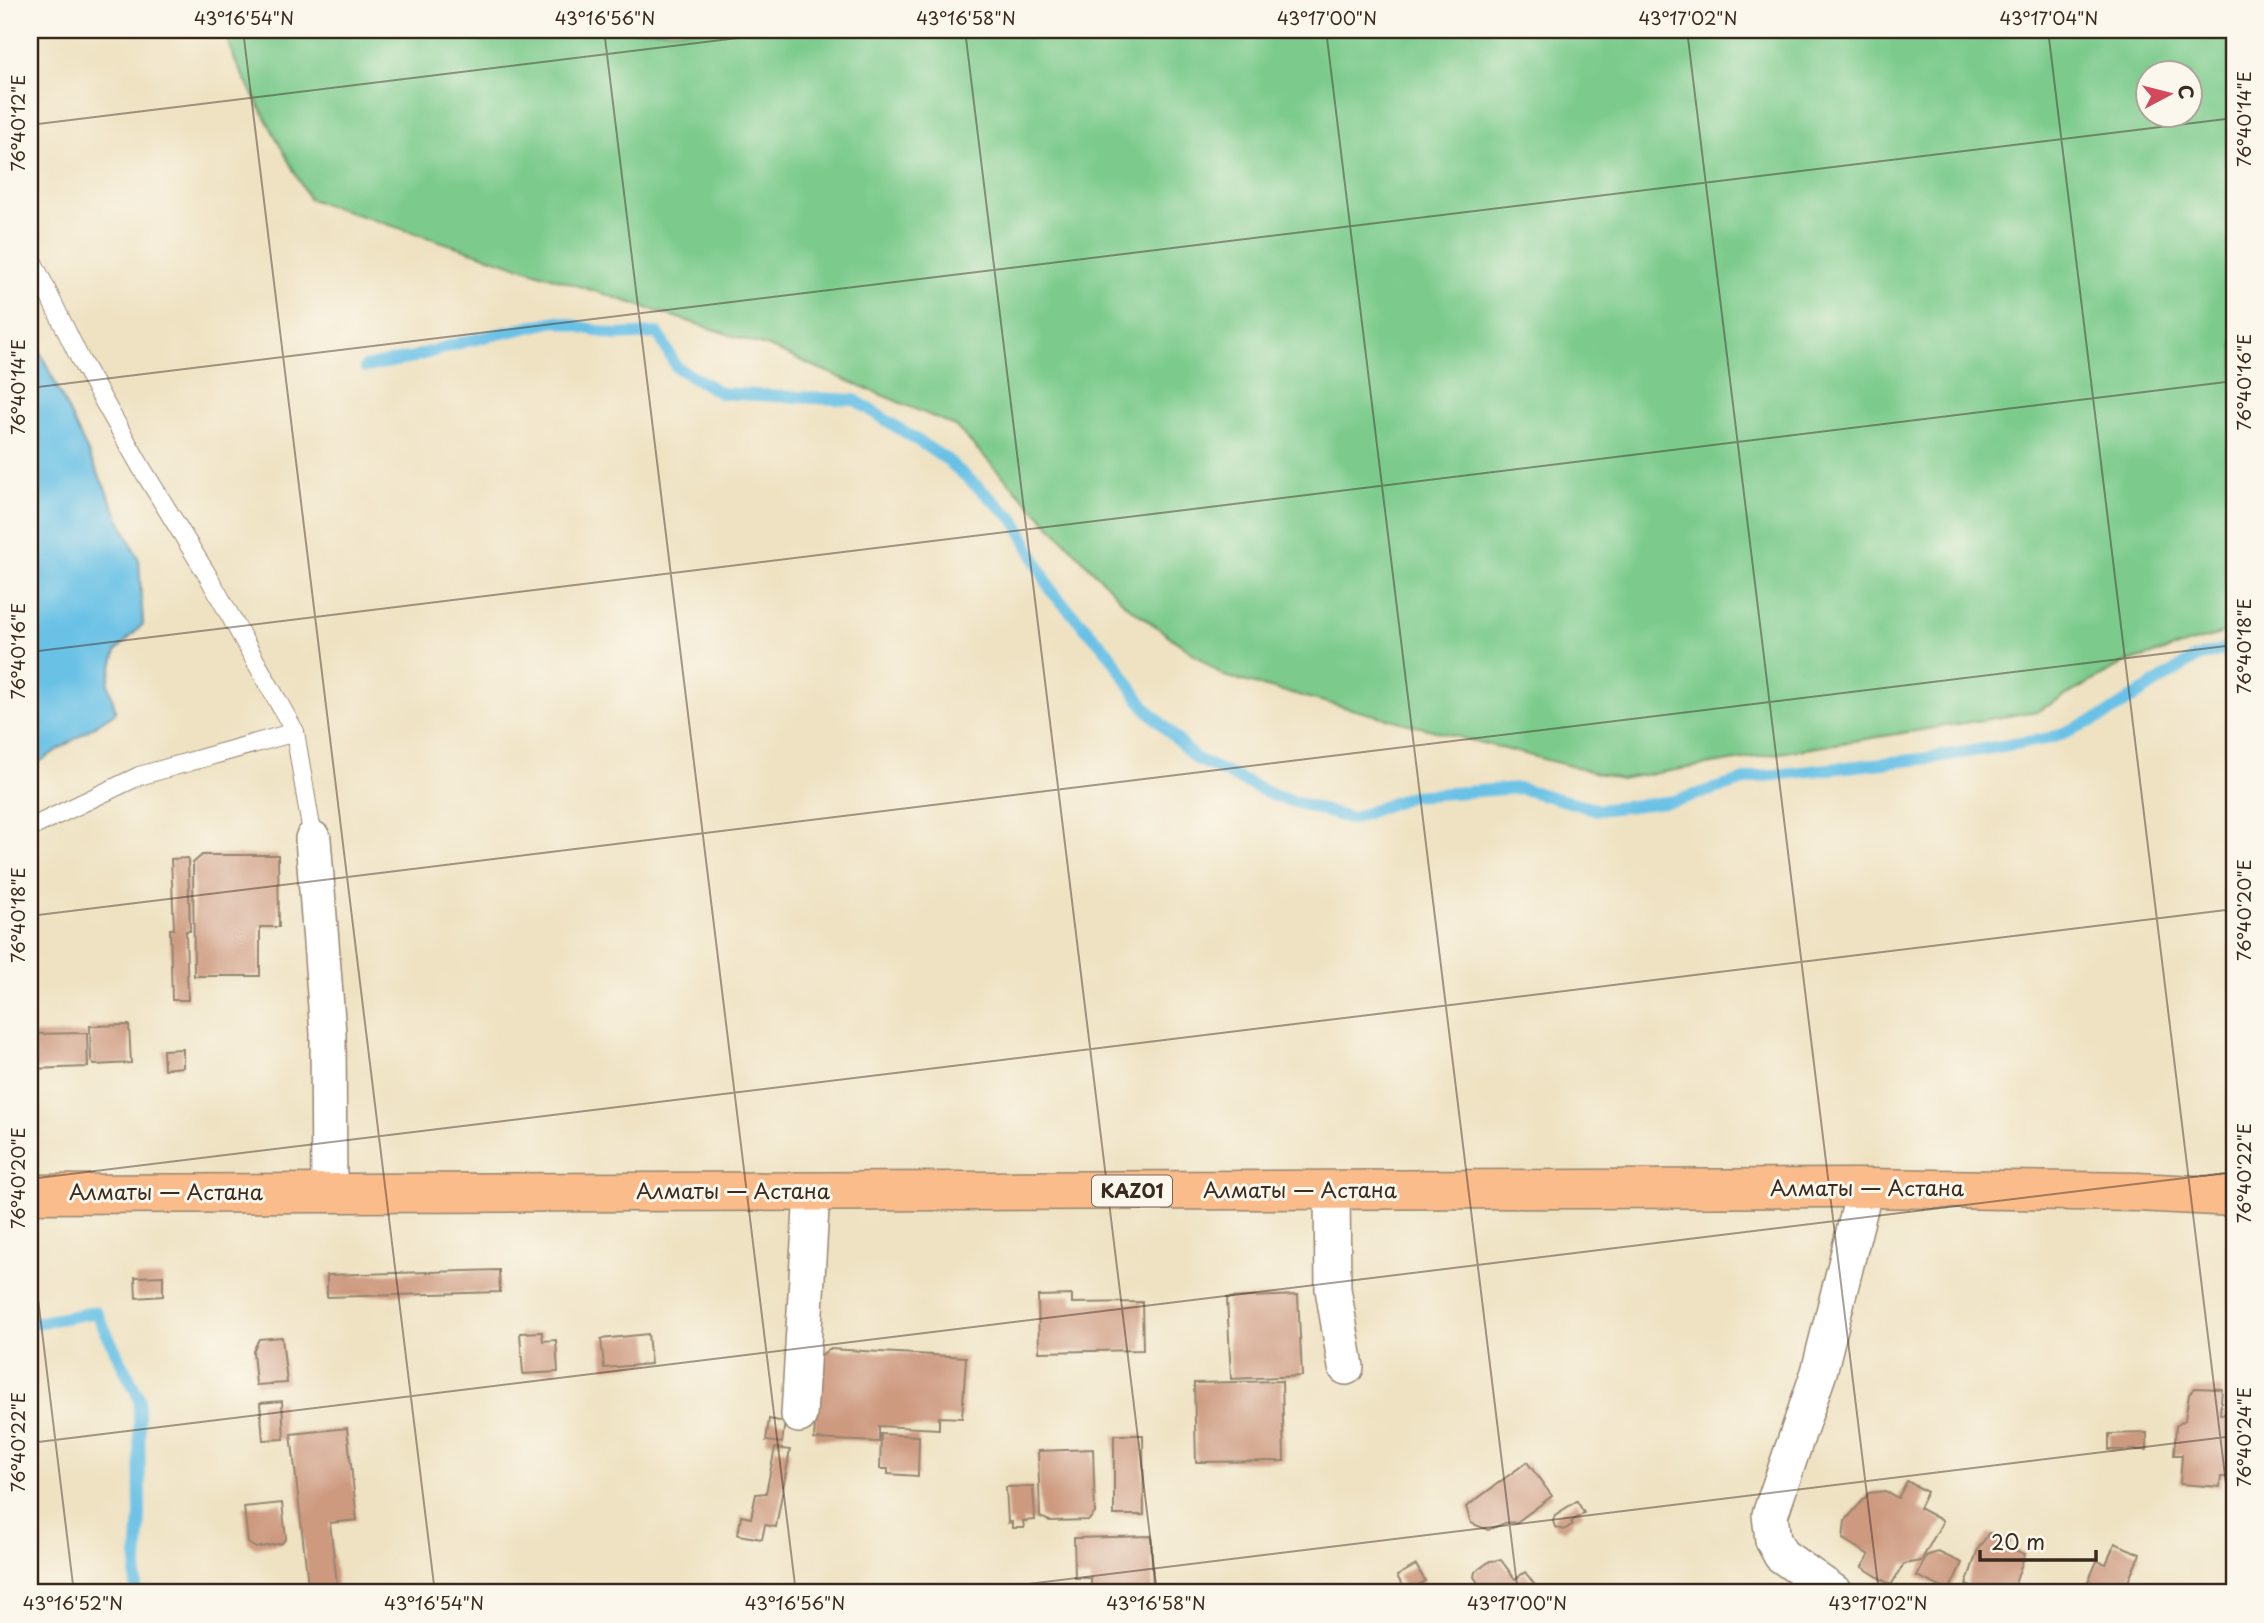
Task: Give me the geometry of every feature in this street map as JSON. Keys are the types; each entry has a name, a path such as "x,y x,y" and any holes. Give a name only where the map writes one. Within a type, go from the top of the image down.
{"highway":[{"name":"Алматы — Астана","path":"30,1194 1865,1188 2138,1192 2234,1197"}],"street":[{"path":"313,839 328,1034 330,1193"},
{"path":"1835,1593 1781,1555 1773,1540 1770,1515 1819,1372 1865,1188"},
{"path":"799,1415 812,1191"},
{"path":"1332,1191 1333,1289 1346,1367"}],"lane":[{"path":"30,256 80,361 208,576 295,732 313,839"},
{"path":"30,828 139,776 295,732"}],"green space":[{"path":"224,30 2234,30 2234,630 2125,663 2038,711 1620,779 1224,676 1125,604 955,426 771,348 309,199 236,63"}],"water":[{"path":"30,330 139,560 143,624 116,651 108,683 116,712 30,768"}],"building":[{"path":"202,855 278,855 279,927 260,927 260,976 194,976 193,863"},
{"path":"188,858 188,1000 172,1000 170,929 174,929 171,859"},
{"path":"129,1025 131,1063 94,1065 91,1061 90,1026"},
{"path":"87,1033 88,1067 30,1069 31,1034"},
{"path":"183,1049 183,1067 164,1069 163,1050"},
{"path":"499,1270 500,1292 327,1297 327,1275"},
{"path":"163,1276 163,1296 136,1298 135,1277"},
{"path":"1072,1295 1072,1303 1142,1302 1143,1350 1039,1352 1038,1296"},
{"path":"1298,1295 1302,1376 1231,1379 1227,1298"},
{"path":"542,1332 543,1341 556,1340 558,1372 523,1374 520,1333"},
{"path":"648,1334 651,1364 604,1368 601,1339"},
{"path":"282,1337 287,1383 256,1385 253,1351 259,1339"},
{"path":"829,1349 966,1357 962,1418 939,1417 939,1429 879,1426 879,1442 814,1439 819,1357"},
{"path":"1282,1381 1284,1461 1196,1462 1194,1383"},
{"path":"2195,1388 2222,1389 2220,1414 2234,1415 2234,1477 2221,1477 2220,1487 2180,1484 2182,1455 2174,1455 2176,1426 2185,1420 2189,1394"},
{"path":"282,1401 284,1439 263,1440 260,1403"},
{"path":"769,1419 785,1422 782,1443 766,1441"},
{"path":"347,1428 357,1520 330,1523 338,1593 309,1593 291,1434"},
{"path":"2147,1433 2147,1450 2109,1450 2109,1434"},
{"path":"881,1434 919,1436 918,1476 888,1474 888,1469 880,1469"},
{"path":"1114,1435 1143,1435 1144,1515 1114,1515"},
{"path":"775,1448 790,1450 776,1527 765,1525 762,1539 738,1535 741,1516 751,1518 756,1494 766,1493"},
{"path":"1093,1449 1095,1513 1089,1520 1050,1521 1040,1517 1038,1451"},
{"path":"1527,1462 1552,1496 1517,1522 1505,1523 1488,1530 1471,1523 1466,1507"},
{"path":"1907,1481 1927,1492 1919,1508 1943,1521 1921,1561 1904,1564 1891,1585 1862,1567 1869,1555 1843,1539 1845,1521 1869,1493 1885,1491 1898,1498"},
{"path":"1033,1486 1035,1520 1023,1521 1024,1528 1012,1528 1012,1522 1008,1523 1006,1487"},
{"path":"1577,1501 1584,1513 1564,1530 1555,1527 1555,1515"},
{"path":"282,1503 286,1538 282,1543 256,1548 248,1543 244,1507"},
{"path":"1989,1533 2009,1540 2007,1547 2025,1554 2012,1593 1973,1593 1974,1588 1966,1585 1978,1549"},
{"path":"1151,1536 1153,1593 1091,1593 1091,1578 1075,1578 1074,1538"},
{"path":"2115,1543 2140,1554 2123,1593 2083,1593 2085,1587 2093,1591 2094,1587 2087,1584 2097,1561 2106,1564"},
{"path":"1938,1552 1962,1563 1949,1591 1917,1576 1926,1556"},
{"path":"1501,1560 1515,1579 1525,1572 1541,1593 1485,1593 1474,1577 1475,1572 1490,1561"},
{"path":"1416,1565 1425,1581 1406,1592 1397,1576"},
{"path":"1758,1586 1773,1586 1787,1593 1750,1593"}],"waterway":[{"path":"365,367 556,321 615,335 658,333 676,367 721,393 855,400 946,459 1015,520 1052,592 1108,652 1143,705 1195,758 1275,796 1351,819 1411,796 1519,788 1598,810 1674,801 1755,777 1930,758 2051,738 2104,716 2195,658 2234,646"},
{"path":"30,1324 96,1312 139,1398 140,1515 135,1593"}]}
